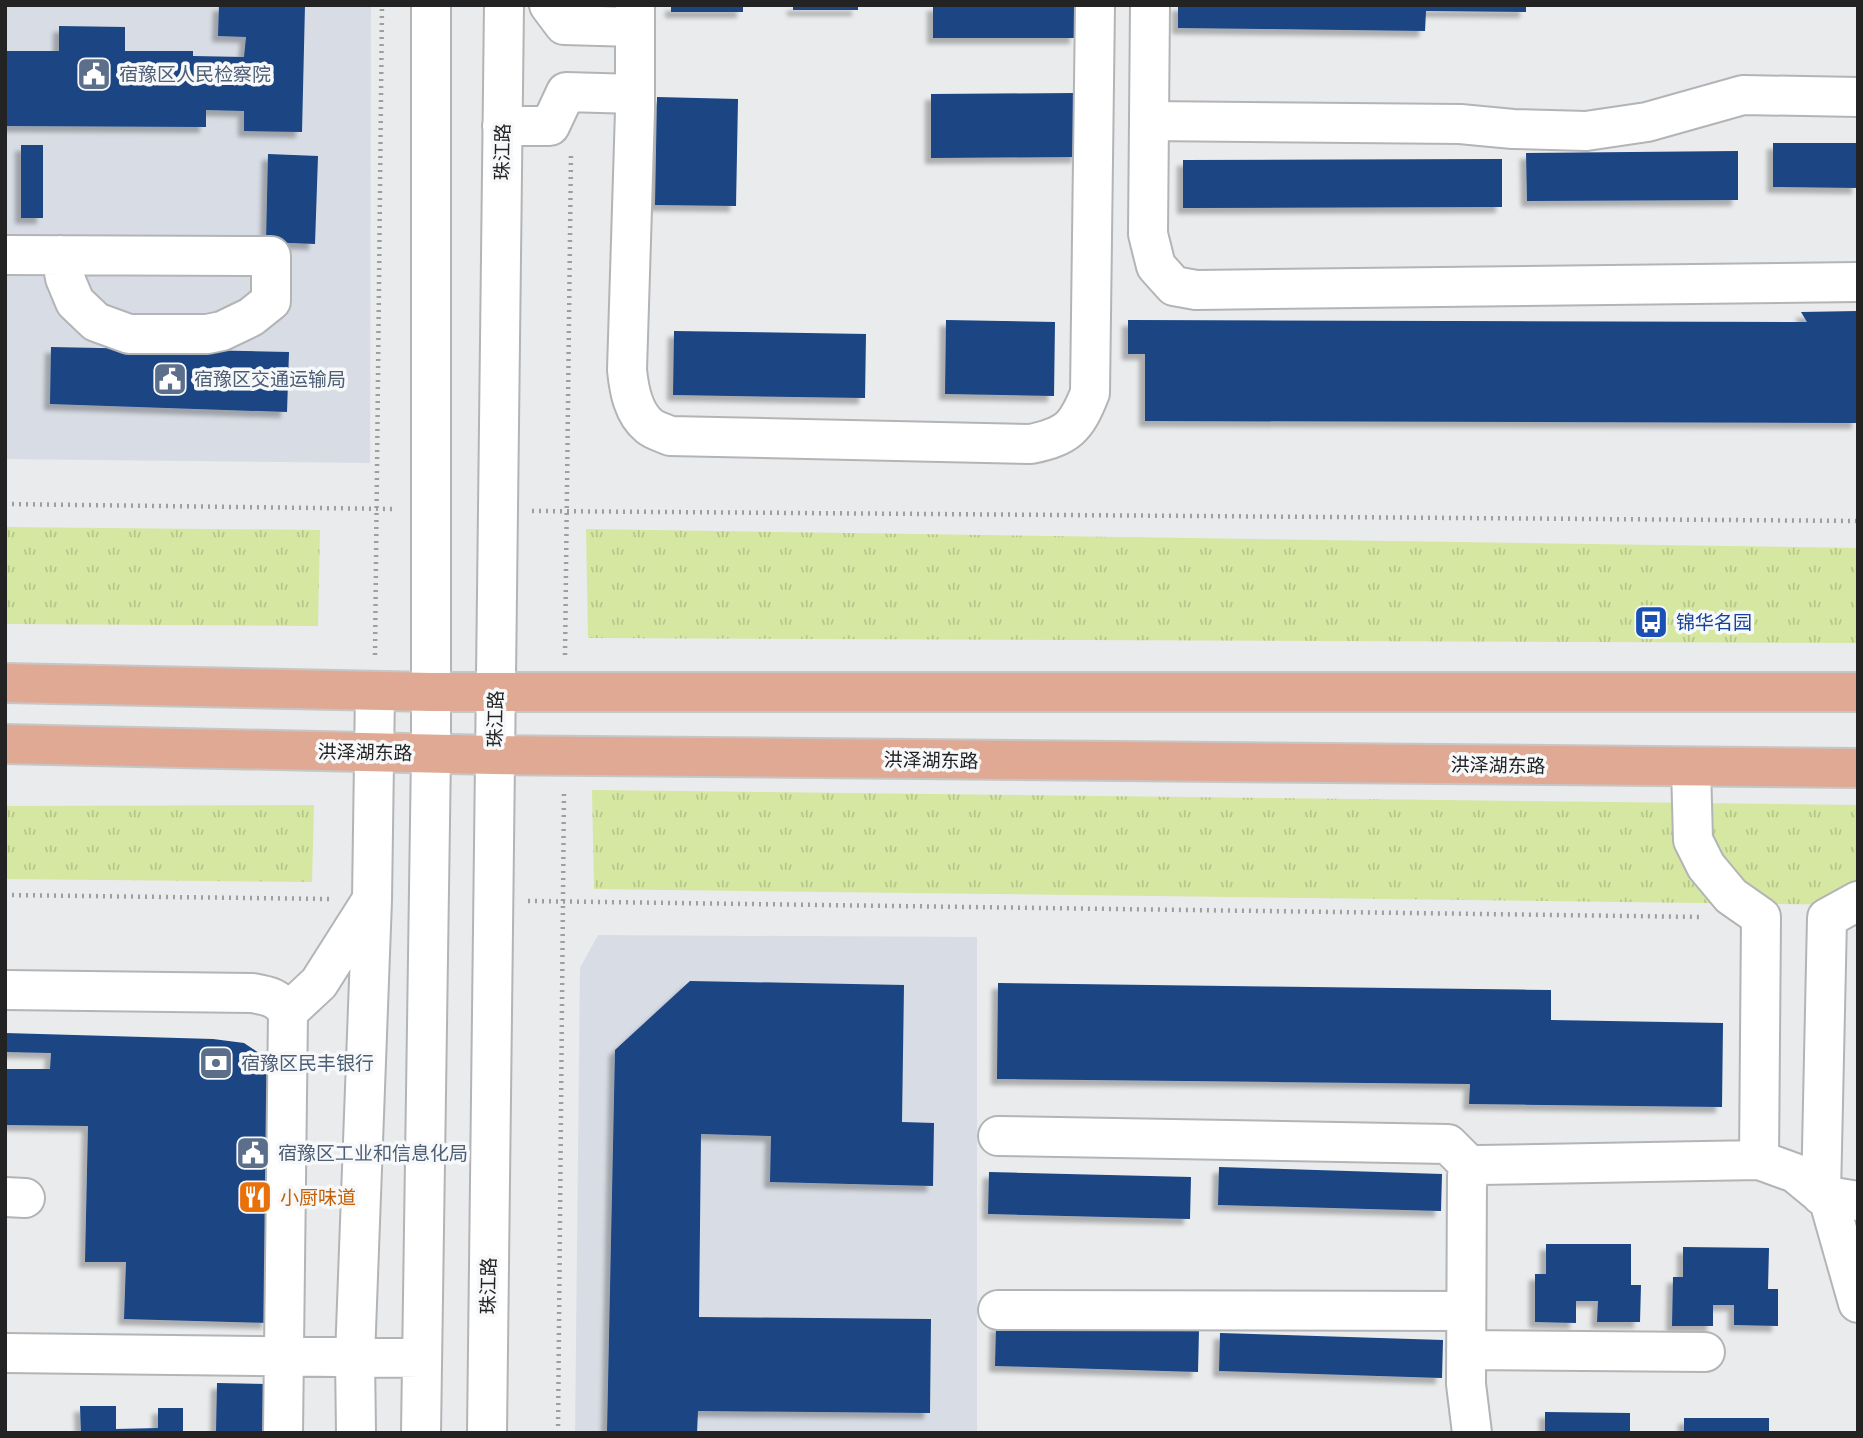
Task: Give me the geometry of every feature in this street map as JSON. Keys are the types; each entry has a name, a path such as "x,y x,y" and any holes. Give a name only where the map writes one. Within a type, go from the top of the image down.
{"main road":[{"path":"5,683 431,692 1858,692"},
{"name":"洪泽湖东路","path":"5,744 494,755 1858,768"}],"street":[{"path":"421,1433 431,754 431,5"},
{"name":"珠江路","path":"487,1433 504,5"},
{"path":"549,5 564,25 635,16 627,370 629,389 636,409 649,426 670,436 1031,444 1066,432 1081,417 1090,393 1095,5"},
{"path":"1150,5 1148,234 1156,266 1174,286 1209,290 1858,282"},
{"path":"502,125 550,126 566,92 635,94"},
{"path":"1149,121 1460,124 1586,131 1647,122 1743,95 1858,97"},
{"path":"5,255 61,255 271,256 271,301 251,317 222,331 207,334 129,334 96,322 75,302 65,278 61,255"},
{"path":"356,1433 355,1357 372,900 375,691"},
{"path":"1691,767 1693,840 1706,866 1731,896 1761,917 1759,1160"},
{"path":"288,1012 319,983 372,900"},
{"path":"1840,1198 1827,918 1858,901"},
{"path":"5,990 252,993 280,1001 288,1012 283,1433"},
{"path":"998,1136 1448,1144 1474,1170"},
{"path":"1472,1433 1466,1384 1467,1176 1479,1165 1759,1160 1795,1173 1840,1198"},
{"path":"1840,1198 1829,1201 1858,1303"},
{"path":"998,1310 1466,1311"},
{"path":"1466,1350 1705,1352"},
{"path":"5,1353 422,1358"}],"path":[{"path":"375,691 382,5"},
{"path":"5,504 431,510"},
{"path":"497,510 1858,521"},
{"path":"5,895 372,900"},
{"path":"493,901 1705,916"}],"shaded area":[{"name":"宿豫区交通运输局","path":"5,5 371,5 370,463 5,459"},
{"path":"598,935 977,937 977,1433 575,1433 580,968"}],"green space":[{"path":"5,527 320,530 318,626 5,624"},
{"path":"586,529 1858,548 1858,643 588,638"},
{"path":"592,790 1858,805 1858,905 594,889"},
{"path":"314,805 312,882 5,879 5,806"}],"building":[{"path":"219,5 305,5 302,132 244,131 244,111 206,110 206,127 5,126 5,51 59,51 59,26 125,27 125,51 193,51 193,56 244,57 246,37 218,36"},
{"path":"671,5 743,5 743,12 671,12"},
{"path":"793,5 858,5 858,10 793,10"},
{"path":"933,5 1076,5 1076,38 933,38"},
{"path":"1178,5 1526,5 1526,12 1426,11 1425,31 1178,28"},
{"path":"1078,93 1078,157 931,158 931,94"},
{"path":"657,97 738,99 736,206 655,205"},
{"path":"1773,143 1858,143 1858,188 1773,187"},
{"path":"21,145 43,145 43,218 21,218"},
{"path":"1738,151 1738,200 1527,201 1526,153"},
{"path":"268,154 318,156 315,244 266,242"},
{"path":"1502,159 1502,207 1183,208 1183,160"},
{"path":"1858,311 1858,423 1145,421 1145,354 1128,354 1128,320 1807,322 1801,312"},
{"path":"946,320 1055,322 1054,396 945,394"},
{"path":"674,331 866,334 865,398 673,395"},
{"path":"51,347 289,352 287,412 50,404"},
{"path":"690,981 904,985 902,1122 934,1123 933,1186 770,1182 771,1136 701,1134 699,1317 931,1319 930,1413 698,1411 697,1433 607,1433 615,1050"},
{"path":"998,983 1551,990 1551,1020 1723,1023 1722,1107 1469,1104 1470,1084 997,1079"},
{"path":"5,1033 213,1039 244,1043 262,1055 271,1086 268,1323 124,1319 126,1262 85,1262 88,1126 5,1125 5,1069 50,1069 51,1053 5,1052"},
{"path":"1219,1167 1442,1174 1441,1211 1218,1205"},
{"path":"989,1172 1191,1177 1190,1219 988,1214"},
{"path":"1546,1244 1631,1244 1631,1285 1641,1285 1640,1322 1597,1322 1598,1301 1576,1301 1576,1323 1535,1322 1535,1274 1546,1274"},
{"path":"1683,1247 1769,1248 1768,1289 1778,1289 1778,1326 1734,1325 1734,1305 1713,1305 1713,1326 1672,1326 1673,1277 1683,1277"},
{"path":"996,1325 1199,1330 1198,1372 995,1366"},
{"path":"1220,1333 1443,1340 1442,1378 1219,1371"},
{"path":"217,1383 266,1384 265,1433 216,1433"},
{"path":"80,1406 116,1406 116,1429 158,1428 158,1408 183,1408 183,1433 81,1433"},
{"path":"1545,1412 1630,1413 1630,1433 1545,1433"},
{"path":"1684,1418 1769,1418 1769,1433 1684,1433"}],"place":[{"name":"宿豫区人民检察院","path":"94,74"},
{"name":"宿豫区交通运输局","path":"170,379"},
{"name":"锦华名园","path":"1651,622"},
{"name":"宿豫区民丰银行","path":"216,1063"},
{"name":"宿豫区工业和信息化局","path":"253,1153"},
{"name":"小厨味道","path":"255,1197"}]}
